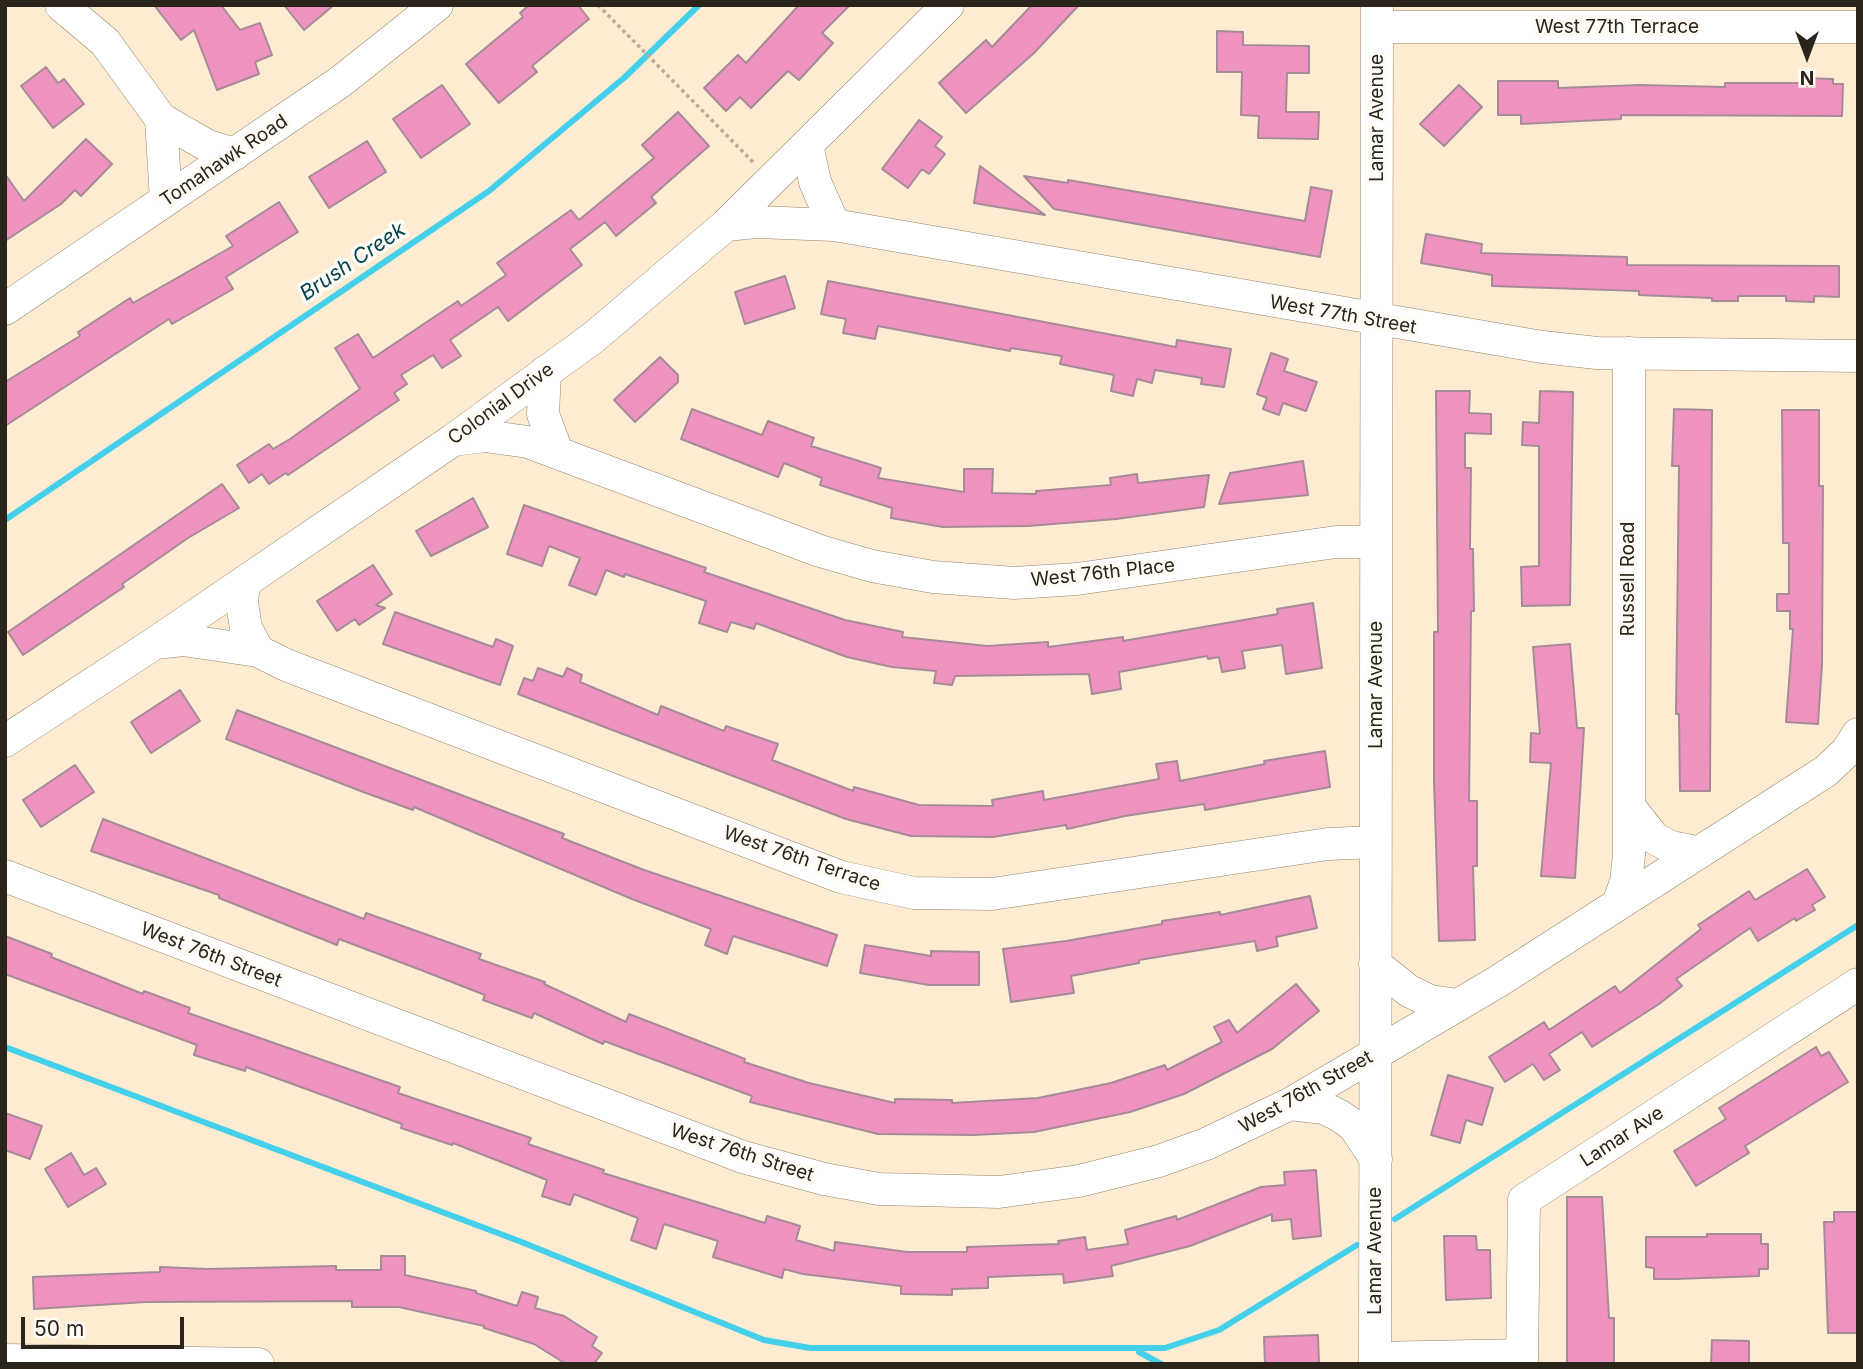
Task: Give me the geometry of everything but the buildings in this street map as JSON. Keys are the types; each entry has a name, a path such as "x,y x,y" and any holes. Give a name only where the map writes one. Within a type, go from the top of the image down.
{"street":[{"path":"61,5 105,42 161,119 208,146 235,154"},
{"name":"Colonial Drive","path":"5,741 155,643 453,440 615,320 726,225 948,5"},
{"name":"Tomahawk Road","path":"5,309 340,82 433,7"},
{"name":"West 77th Terrace","path":"1377,16 1858,27"},
{"name":"Lamar Avenue","path":"1375,1361 1377,16"},
{"path":"161,119 166,200"},
{"path":"807,145 815,182 834,225"},
{"name":"West 77th Street","path":"726,225 757,222 834,225 1377,321 1542,347 1629,353 1858,356"},
{"name":"Russell Road","path":"1619,901 1628,864 1629,353"},
{"path":"545,372 543,414 557,452"},
{"name":"West 76th Place","path":"453,440 506,438 557,452 820,551 872,566 933,577 1014,583 1077,579 1336,542 1376,542"},
{"path":"244,582 243,617 250,639 258,651"},
{"name":"West 76th Terrace","path":"155,643 183,640 258,651 841,877 904,892 936,895 992,894 1328,844 1375,842"},
{"name":"West 76th Street","path":"5,876 743,1157 838,1182 879,1189 952,1193 999,1192 1079,1181 1171,1157 1290,1104 1458,1005 1826,771 1858,734"},
{"path":"1629,806 1654,838 1671,847 1696,852"},
{"path":"1375,964 1409,991 1430,1001 1458,1005"},
{"name":"Lamar Ave","path":"1522,1359 1524,1200 1858,985"},
{"path":"1290,1104 1324,1108 1340,1115 1354,1126 1376,1159"},
{"path":"1375,1361 1522,1359"},
{"path":"5,1360 258,1364"}],"path":[{"path":"598,5 759,168"}],"waterway":[{"name":"Brush Creek","path":"5,520 489,191 625,77 699,5"},
{"path":"1395,1219 1858,925"},
{"path":"5,1047 519,1241 764,1340 810,1348 1165,1348 1219,1330 1357,1245"},
{"path":"1139,1352 1161,1364"}]}
